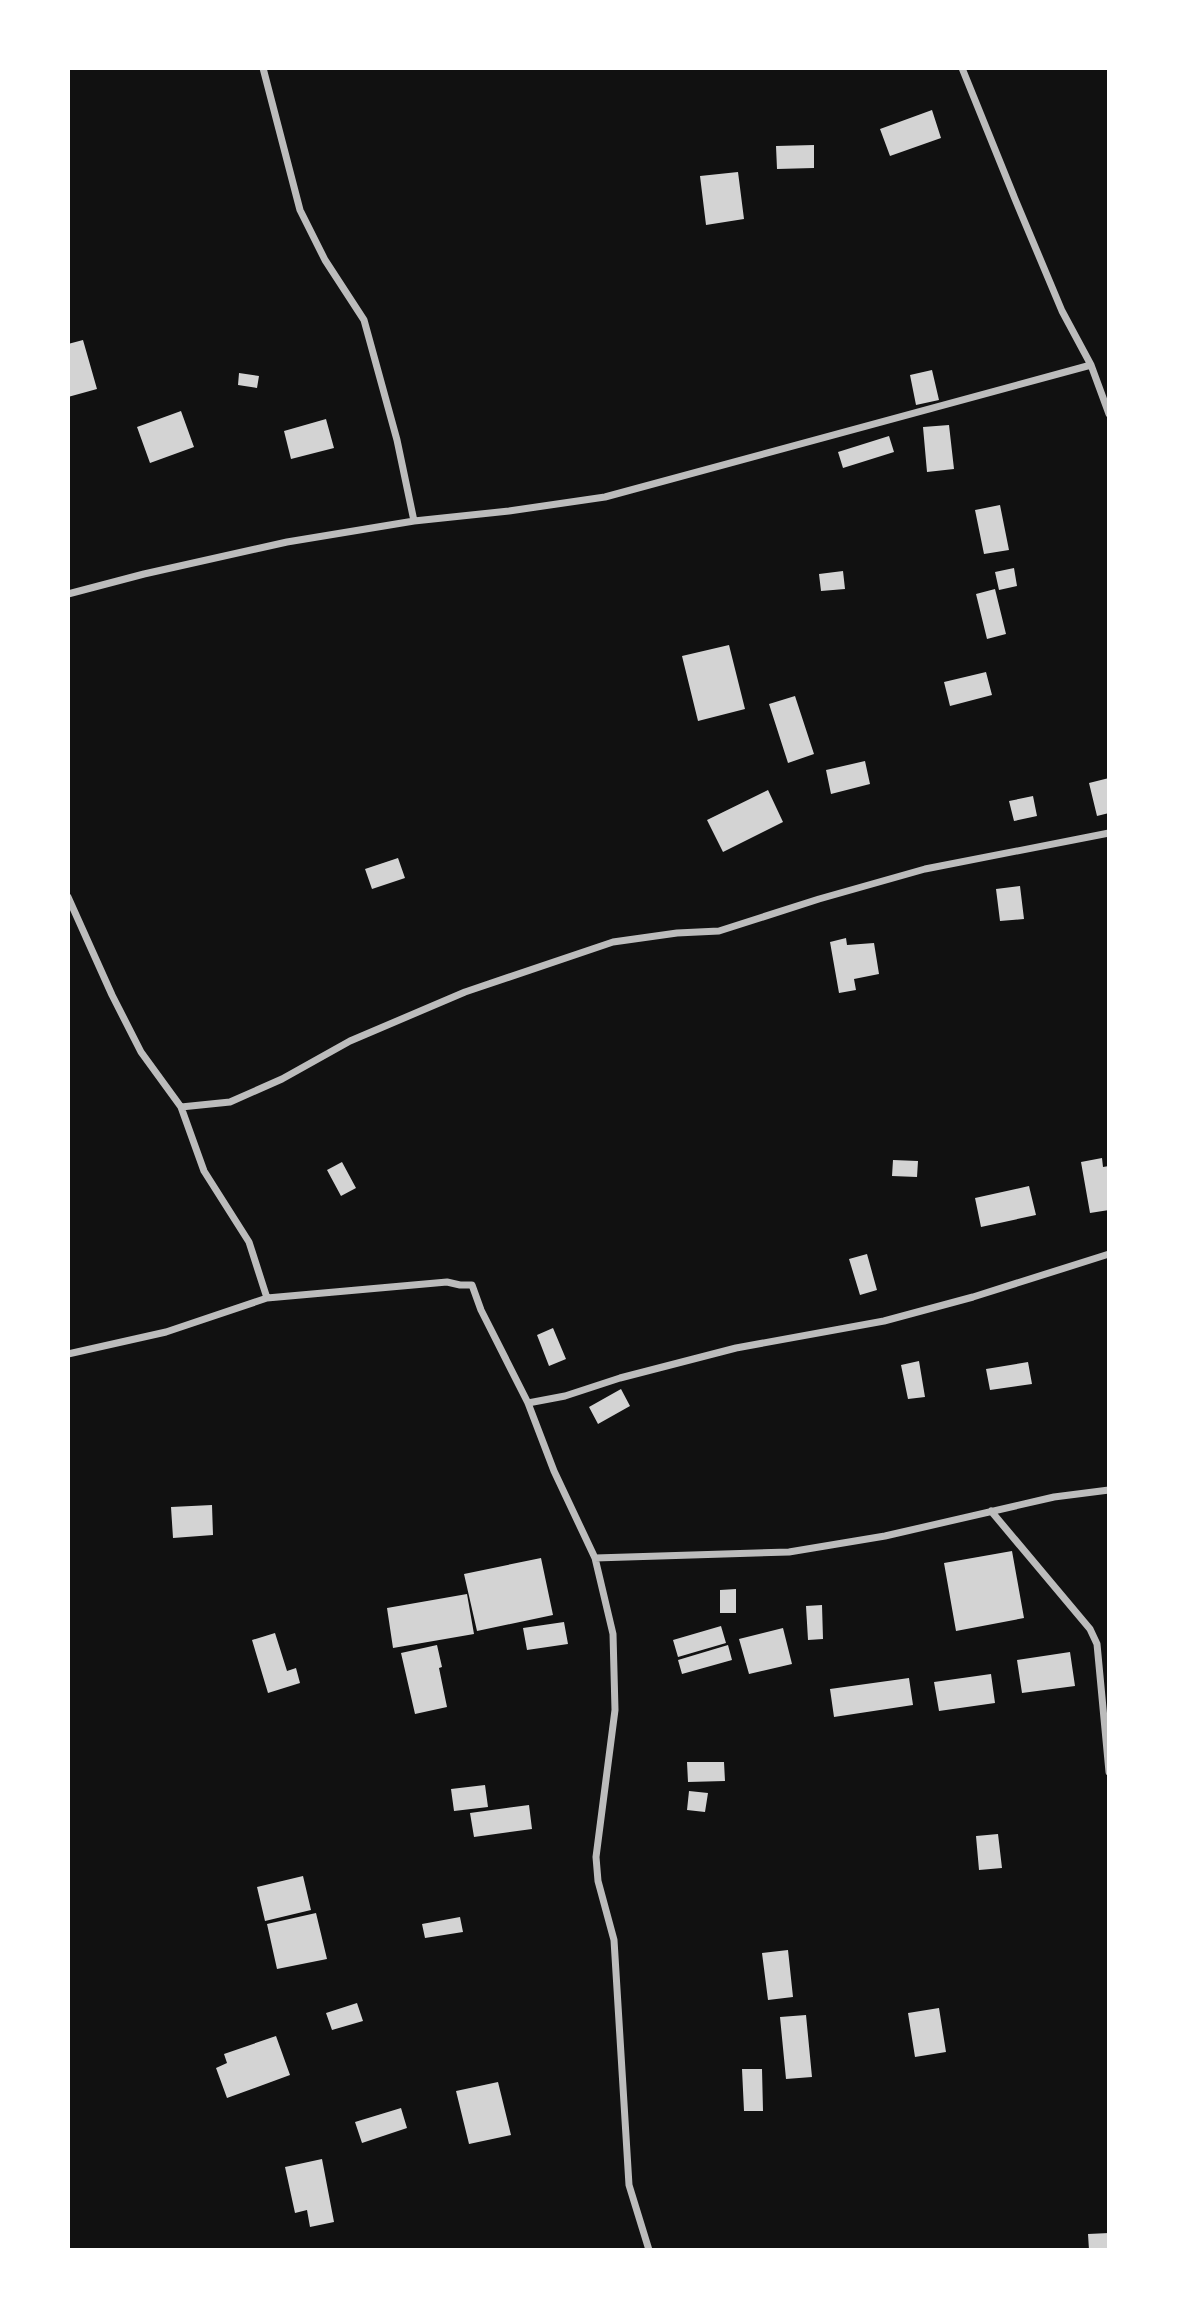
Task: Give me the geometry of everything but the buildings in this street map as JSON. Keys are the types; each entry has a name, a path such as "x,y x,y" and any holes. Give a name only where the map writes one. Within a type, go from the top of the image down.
{"street":[{"path":"263,68 300,210 325,260 364,320 397,440 414,522"},
{"path":"962,68 1057,298 1091,365 1109,414"},
{"path":"68,594 287,542 605,497 1091,365"},
{"path":"181,1107 230,1102 282,1079 350,1041 465,992 612,942 677,933 719,931 925,869 1109,833"},
{"path":"68,897 141,1052 181,1107 204,1171 249,1242 267,1297"},
{"path":"528,1403 565,1396 620,1378 736,1348 884,1321 973,1297 1109,1254"},
{"path":"68,1354 166,1332 267,1297 447,1282 472,1285 481,1310 528,1403 554,1471 595,1558 613,1634 615,1710 596,1857 598,1881 614,1940 629,2185 649,2250"},
{"path":"595,1558 789,1552 884,1536 1054,1497 1109,1490"},
{"path":"991,1511 1090,1629 1097,1644 1109,1772"}]}
